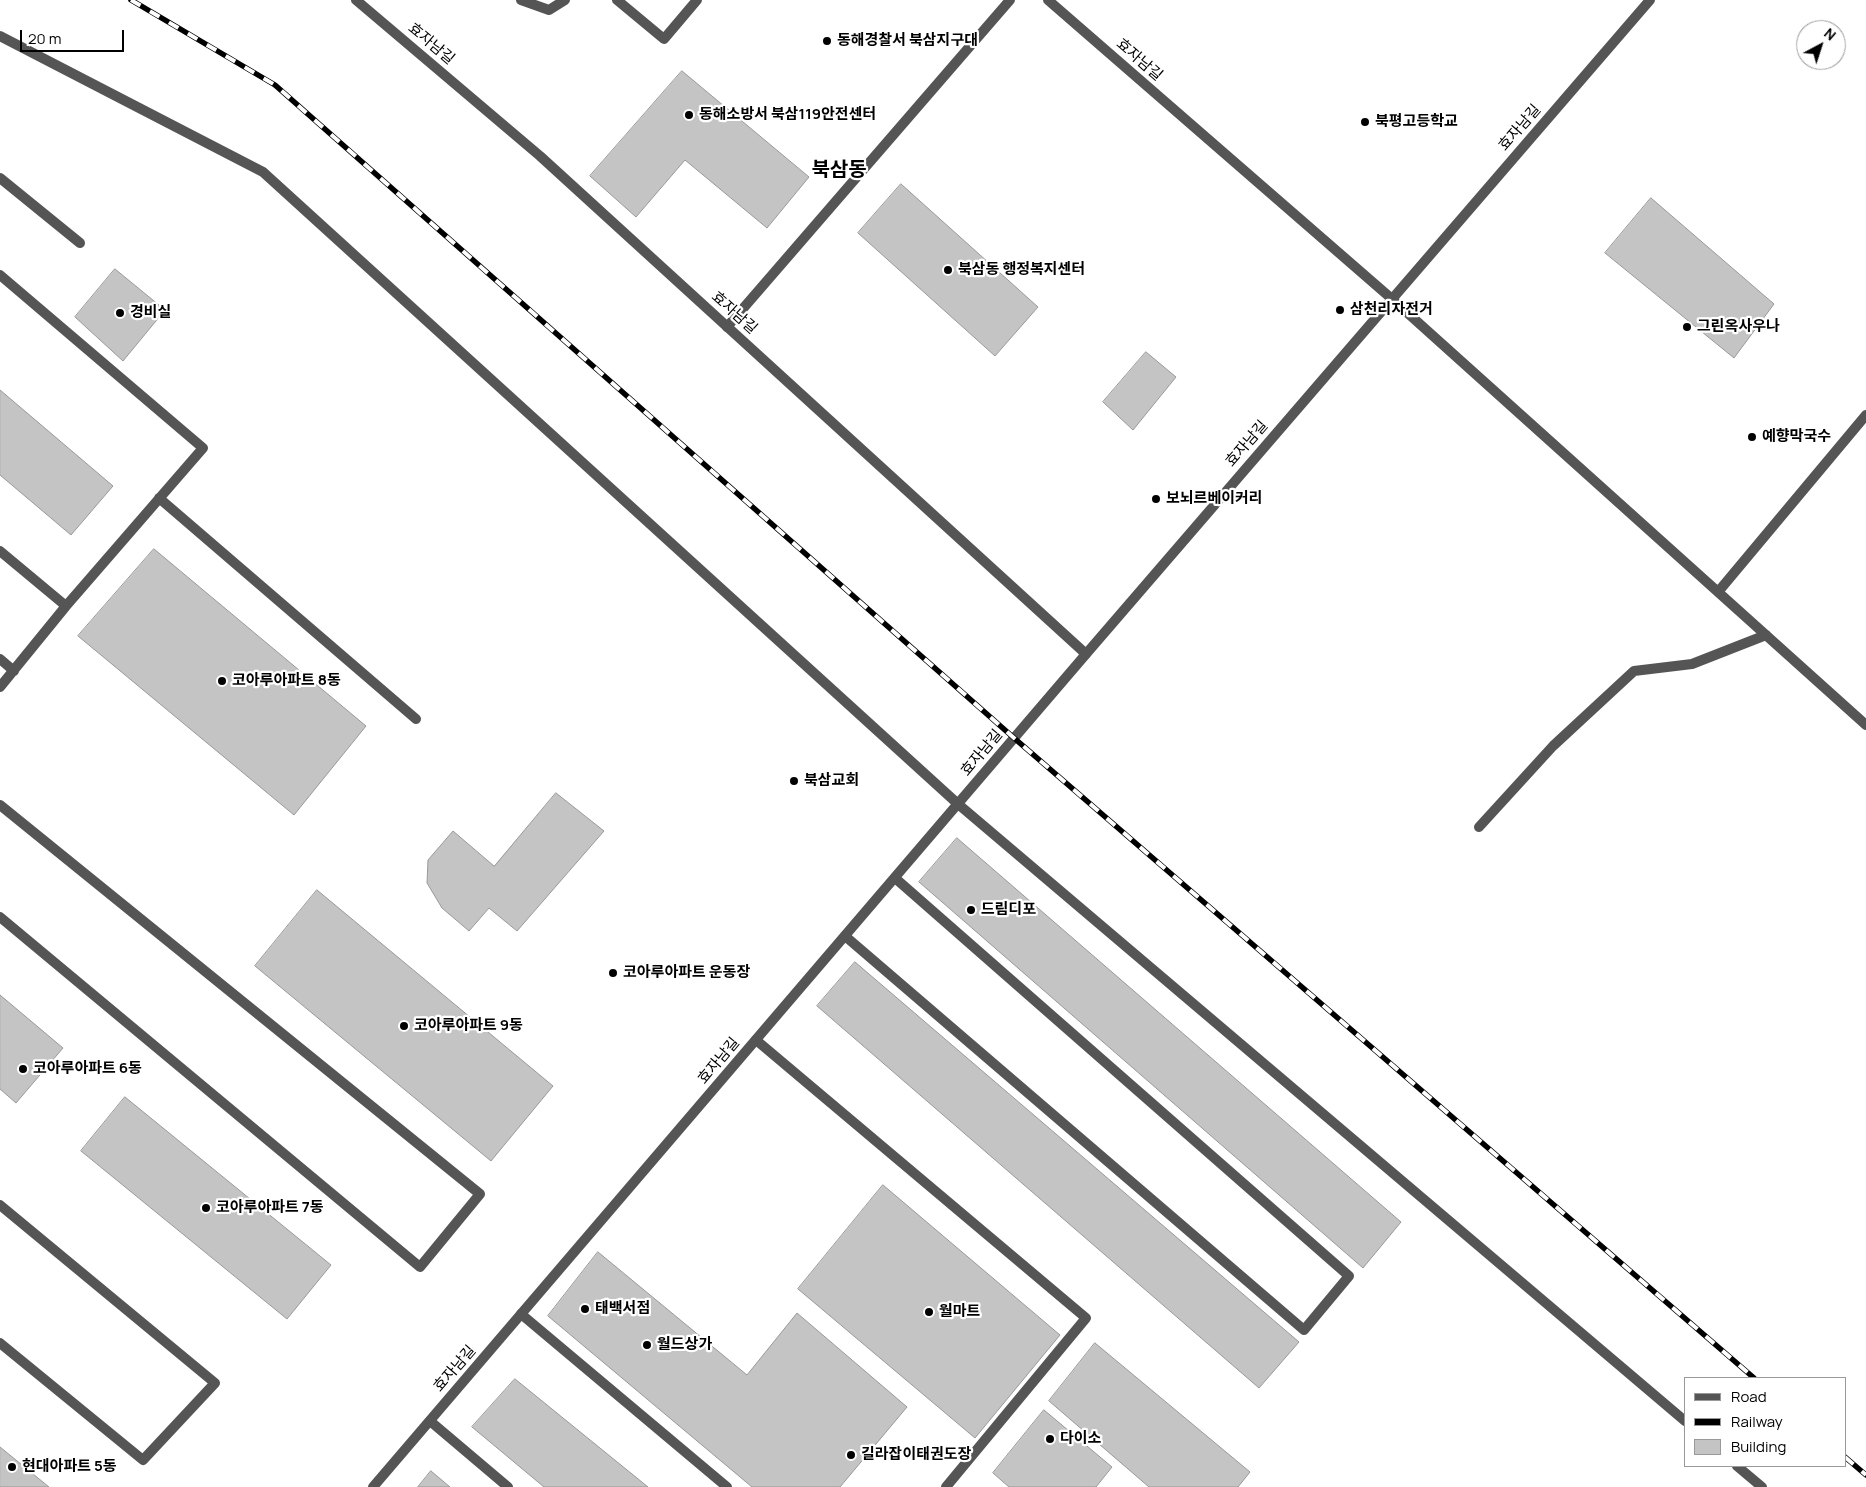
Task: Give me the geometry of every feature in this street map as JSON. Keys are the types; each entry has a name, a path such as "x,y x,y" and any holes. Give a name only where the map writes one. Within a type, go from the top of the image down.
{"street":[{"name":"효자남길","path":"356,0 540,156 1086,654"},
{"path":"521,0 549,10 565,0"},
{"path":"617,0 664,39 697,0"},
{"path":"727,327 1010,0"},
{"name":"효자남길","path":"1048,0 1392,299"},
{"name":"효자남길","path":"373,1487 1086,654 1650,0"},
{"path":"0,36 263,172 958,804 1684,1420"},
{"path":"0,178 80,244"},
{"path":"0,276 203,448 66,606 0,687"},
{"path":"1392,299 1866,725"},
{"path":"1718,592 1866,414"},
{"path":"159,498 416,719"},
{"path":"0,551 66,606"},
{"path":"1479,827 1553,746 1634,671 1692,664 1766,634"},
{"path":"0,659 14,671"},
{"path":"0,805 480,1194 420,1267 0,917"},
{"path":"845,936 1304,1330 1349,1276 895,878"},
{"path":"756,1040 1086,1318 946,1487"},
{"path":"0,1205 215,1382 143,1460 0,1343"},
{"path":"521,1314 727,1487"},
{"path":"430,1421 508,1487"},
{"path":"1738,1467 1762,1487"}],"building":[{"name":"동해소방서 북삼119안전센터","path":"682,71 809,177 767,228 685,160 636,217 590,176"},
{"name":"북삼동 행정복지센터","path":"901,184 1038,307 995,356 858,233"},
{"path":"1651,198 1774,304 1734,358 1605,253"},
{"name":"경비실","path":"115,269 165,310 123,361 75,317"},
{"path":"1146,352 1176,377 1133,430 1103,402"},
{"path":"0,390 113,486 71,535 0,475"},
{"name":"코아루아파트 8동","path":"154,549 366,726 294,815 78,636"},
{"path":"556,793 604,831 517,931 489,908 469,931 442,908 427,883 428,860 453,831 494,866"},
{"path":"957,838 1401,1222 1363,1268 919,882"},
{"name":"코아루아파트 9동","path":"317,890 553,1086 491,1161 255,966"},
{"path":"855,962 1299,1342 1259,1388 817,1006"},
{"name":"코아루아파트 6동","path":"0,995 63,1048 16,1103 0,1089"},
{"name":"코아루아파트 7동","path":"125,1097 331,1265 287,1319 81,1151"},
{"name":"월마트","path":"883,1185 1060,1335 975,1438 798,1289"},
{"name":"월드상가","path":"598,1252 747,1375 797,1313 907,1407 840,1487 752,1487 548,1316"},
{"path":"1095,1343 1250,1472 1238,1487 1149,1487 1049,1401"},
{"path":"515,1379 648,1487 544,1487 472,1427"},
{"name":"다이소","path":"1044,1410 1112,1467 1096,1487 1009,1487 993,1473"},
{"name":"현대아파트 5동","path":"0,1447 49,1487 0,1487"},
{"path":"431,1471 450,1487 418,1487"}],"railway":[{"path":"131,0 275,85 1014,738 1753,1377"},
{"path":"1846,1458 1866,1475"}],"place":[{"name":"동해경찰서 북삼지구대","path":"827,41"},
{"name":"동해소방서 북삼119안전센터","path":"689,115"},
{"name":"북평고등학교","path":"1365,122"},
{"name":"북삼동 행정복지센터","path":"948,270"},
{"name":"삼천리자전거","path":"1340,310"},
{"name":"경비실","path":"120,313"},
{"name":"그린옥사우나","path":"1687,327"},
{"name":"예향막국수","path":"1752,437"},
{"name":"보뇌르베이커리","path":"1156,499"},
{"name":"코아루아파트 8동","path":"222,681"},
{"name":"북삼교회","path":"794,781"},
{"name":"드림디포","path":"971,910"},
{"name":"코아루아파트 운동장","path":"613,973"},
{"name":"코아루아파트 9동","path":"404,1026"},
{"name":"코아루아파트 6동","path":"23,1069"},
{"name":"코아루아파트 7동","path":"206,1208"},
{"name":"태백서점","path":"585,1309"},
{"name":"월마트","path":"929,1312"},
{"name":"월드상가","path":"647,1345"},
{"name":"다이소","path":"1050,1439"},
{"name":"길라잡이태권도장","path":"851,1455"},
{"name":"현대아파트 5동","path":"12,1467"}],"district":[{"name":"북삼동","path":"839,170"}]}
